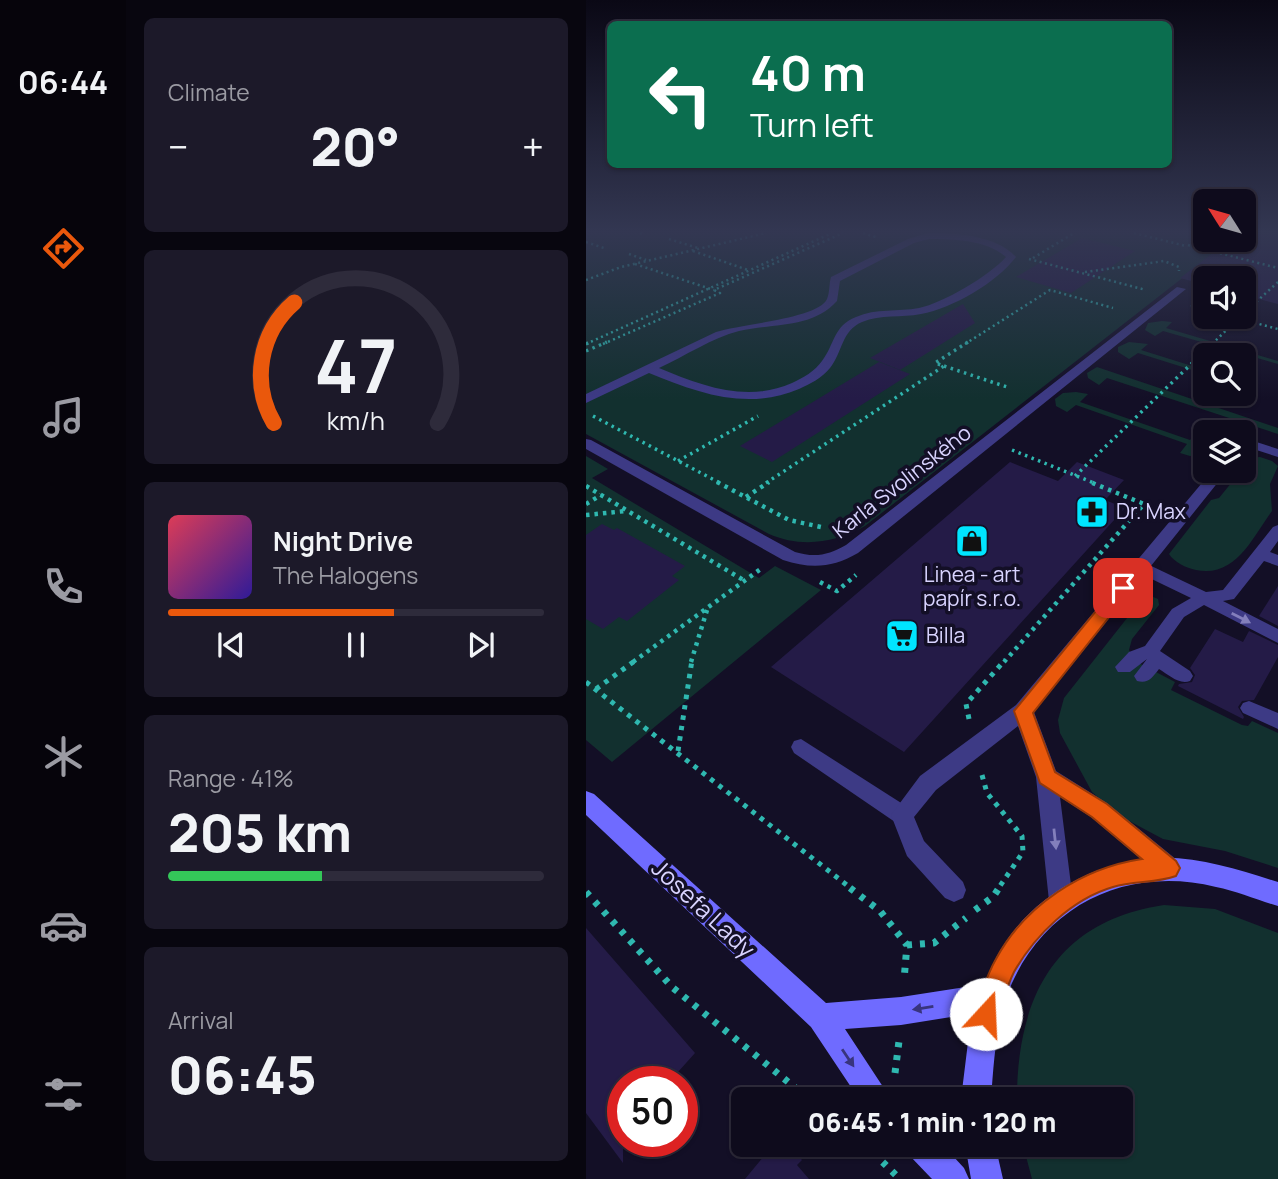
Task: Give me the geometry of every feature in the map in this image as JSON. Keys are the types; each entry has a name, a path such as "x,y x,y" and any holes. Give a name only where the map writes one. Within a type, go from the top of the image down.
{"street":[{"path":"586,399 730,330 797,320 815,313 832,301 834,288"},
{"path":"650,369 719,394 772,394 797,385 824,368 839,333 848,324 871,316 929,309 966,288"},
{"name":"Karla Svolinského","path":"586,443 788,556 826,563 852,549 1181,289"},
{"path":"954,890 915,848 902,815 928,783 1023,711 1210,483"},
{"path":"1023,711 1047,777 1061,901"},
{"path":"1047,777 1099,810 1169,868"},
{"name":"Josefa Lady","path":"586,801 821,1017 880,1087"},
{"path":"977,1087 980,1041 991,997 1004,968 1020,942 1061,901 1112,877 1139,870 1169,868 1207,871 1246,881 1278,894"},
{"path":"821,1017 901,1011 991,997"},
{"path":"932,1157 953,1179"},
{"path":"983,1157 987,1179"}],"lane":[{"path":"1256,446 1278,453"},
{"path":"1143,676 1178,613 1204,598 1228,594 1262,554 1278,530"},
{"path":"1262,554 1278,561"},
{"path":"1140,568 1278,637"},
{"path":"1124,667 1135,657 1154,656 1184,676"},
{"path":"1249,708 1278,722"},
{"path":"801,747 902,815"}],"path":[{"path":"714,290 719,288"},
{"path":"1256,302 1271,288"},
{"path":"586,344 693,297 703,289 720,293 586,351"},
{"path":"1007,387 935,363 1050,290 1113,308"},
{"path":"1256,321 1278,329"},
{"path":"1075,476 1228,329"},
{"path":"746,497 944,366"},
{"path":"586,413 788,520 821,527"},
{"path":"677,461 759,415"},
{"path":"907,945 934,943 993,897 1023,852 1022,836 987,793 966,704 1144,504 1008,449"},
{"path":"586,486 745,581"},
{"path":"586,504 601,495"},
{"path":"586,516 627,510"},
{"path":"596,689 766,565"},
{"path":"812,578 837,591 858,573"},
{"path":"678,752 682,696 695,642 708,608"},
{"path":"586,682 880,911 907,945 896,1072 885,1087"},
{"path":"586,892 672,987 794,1087"},
{"path":"877,1157 900,1179"}],"green space":[{"path":"586,288 1170,288 865,526 854,532 818,542 793,541 769,534 586,434"},
{"path":"1172,322 1166,328 1217,343 1205,343 1163,331 1155,336 1145,330 1148,323"},
{"path":"1129,342 1148,344 1141,350 1193,366 1193,370 1138,353 1129,359 1118,352 1118,347"},
{"path":"1256,355 1278,361 1278,364 1256,358"},
{"path":"1097,367 1193,399 1193,406 1213,406 1254,420 1235,420 1107,378 1099,385 1088,378 1087,373"},
{"path":"1063,393 1088,394 1080,402 1190,440 1193,437 1193,456 1180,453 1187,444 1076,405 1067,412 1056,406 1055,399"},
{"path":"1256,421 1278,428 1278,434 1256,427"},
{"path":"586,456 608,469 592,478 759,578 775,566 821,590 612,762 586,740"},
{"path":"1256,457 1272,461 1278,466 1270,484 1272,511 1250,544 1232,562 1210,571 1192,569 1174,560 1169,554 1211,500 1219,498 1231,483 1256,483"},
{"path":"1146,594 1158,599 1159,605 1132,639 1129,650 1135,661 1175,682 1171,690 1242,725 1248,726 1252,721 1278,733 1278,868 1225,851 1163,839 1118,815 1092,792 1060,733 1058,720 1064,698"},
{"path":"1164,905 1215,909 1278,933 1278,1179 1032,1179 1026,1157 1133,1157 1133,1087 1018,1087 1025,1028 1035,997 1050,970 1070,947 1095,928 1127,914"}],"building":[{"path":"1054,288 1079,288 1071,293"},
{"path":"1256,288 1278,288 1278,304 1256,298"},
{"path":"963,304 975,323 900,370 870,358"},
{"path":"879,362 910,374 772,462 740,446"},
{"path":"1010,462 1058,481 1077,462 1124,480 1105,500 1125,508 904,752 771,667"},
{"path":"602,524 614,530 617,528 685,566 672,576 679,580 627,621 619,617 603,629 586,619 586,535"},
{"path":"1278,586 1278,626 1259,616"},
{"path":"1215,629 1243,642 1249,631 1278,645 1278,657 1254,700 1242,701 1238,707 1243,719 1178,686 1192,682 1195,675 1190,668"},
{"path":"586,928 695,1053 683,1066 607,1066 607,1141 586,1113"},
{"path":"763,1157 799,1157 802,1160 797,1165 809,1179 745,1179"}],"place":[{"name":"Dr. Max","path":"1092,512"},
{"name":"Linea - art papír s.r.o.","path":"972,541"},
{"name":"Billa","path":"902,636"}],"route":[{"path":"986,1014 1004,968 1020,942 1039,920 1061,901 1112,877 1139,870 1169,868 1099,810 1047,777 1023,711 1123,588"}]}
